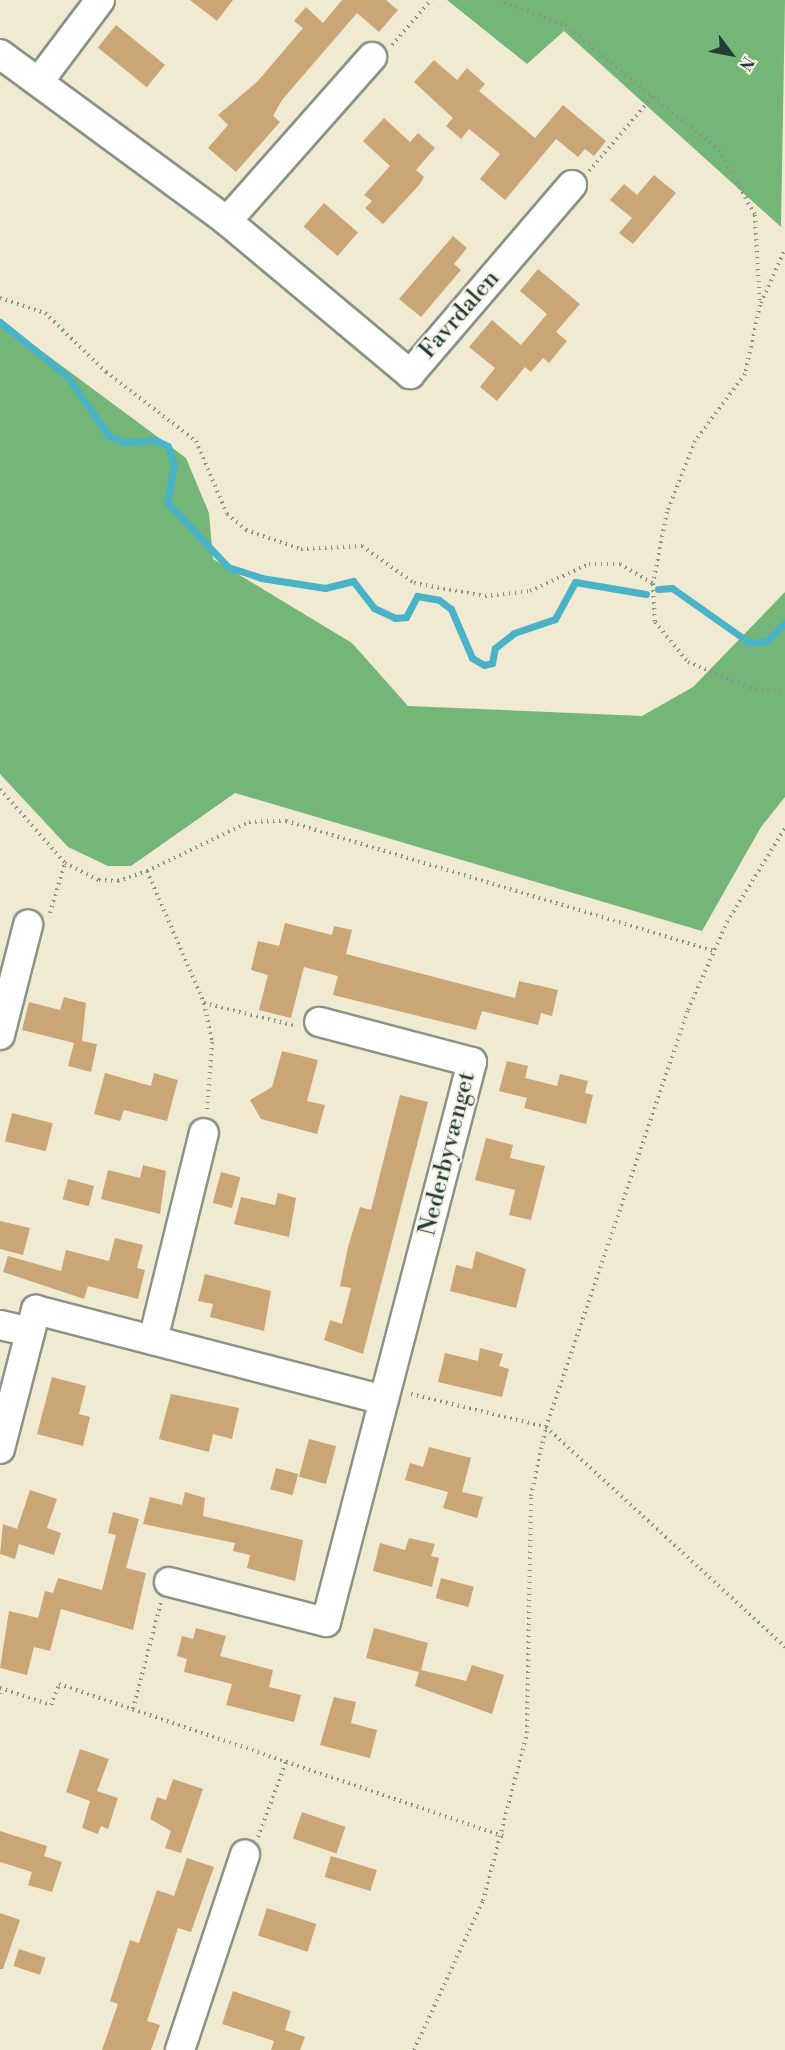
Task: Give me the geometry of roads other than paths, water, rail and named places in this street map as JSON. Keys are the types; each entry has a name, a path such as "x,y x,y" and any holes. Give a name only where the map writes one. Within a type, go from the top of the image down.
{"street":[{"path":"40,80 100,0"},
{"name":"Favrdalen","path":"0,54 40,80 227,221 410,374 572,185"},
{"path":"227,221 372,57"},
{"path":"0,1035 28,925"},
{"name":"Nederbyvænget","path":"169,1582 326,1622 472,1062 319,1022"},
{"path":"153,1340 204,1133"},
{"path":"0,1449 36,1310 385,1394"},
{"path":"0,1325 30,1332"},
{"path":"180,2050 245,1855"}],"waterway":[{"path":"0,322 67,376 109,436 125,442 155,440 168,446 174,464 167,502 228,567 261,578 325,588 353,581 374,608 395,618 406,617 417,596 439,600 451,609 472,658 484,665 492,663 495,648 514,633 555,619 575,582 646,594"},
{"path":"658,589 672,588 750,643 767,641 785,623"}]}
